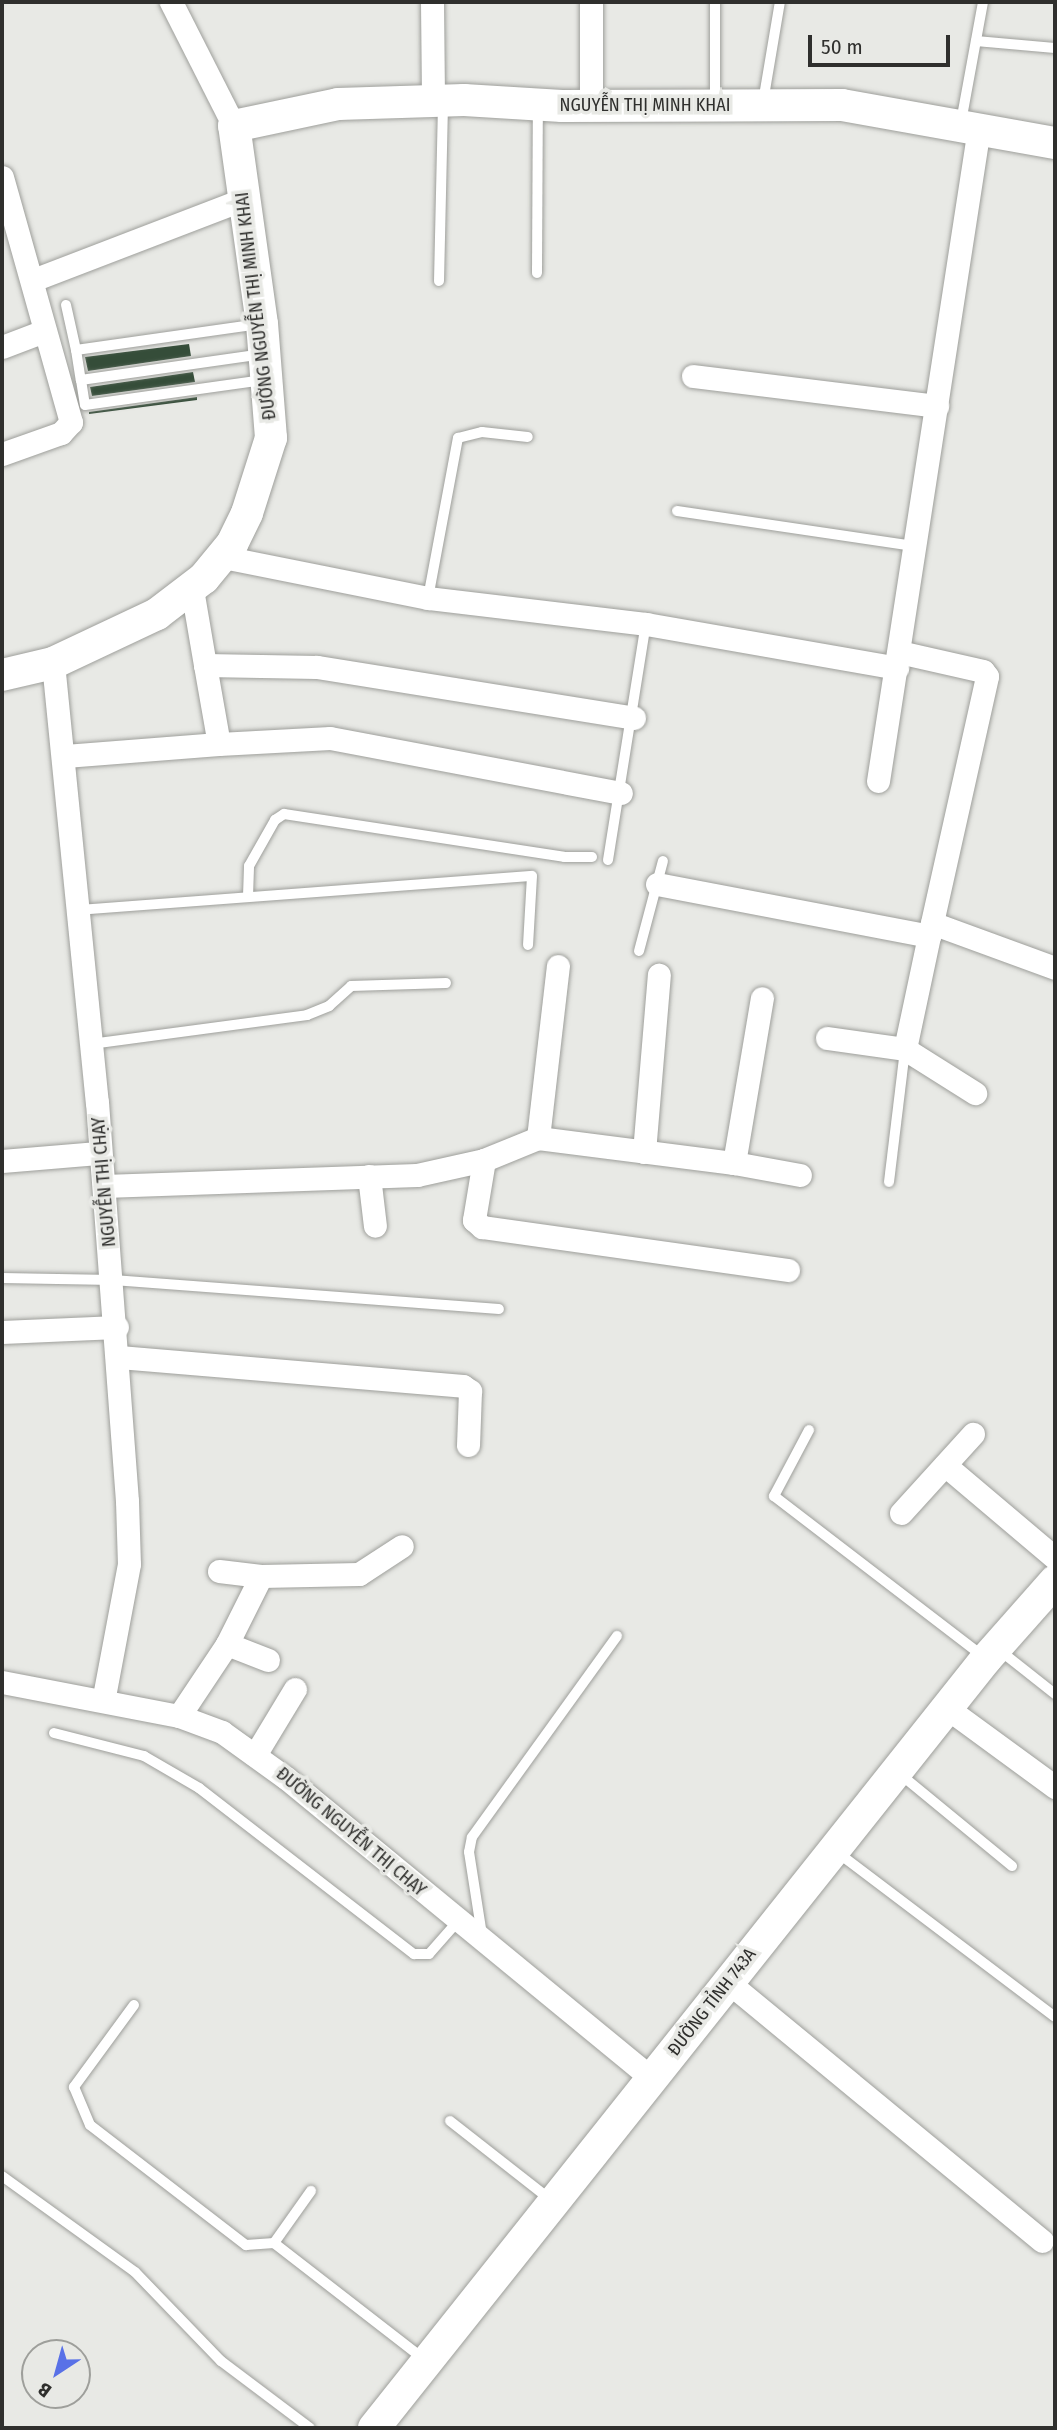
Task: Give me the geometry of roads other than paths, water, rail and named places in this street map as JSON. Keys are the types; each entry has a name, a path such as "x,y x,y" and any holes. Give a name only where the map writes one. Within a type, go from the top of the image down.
{"main road":[{"name":"NGUYỄN THỊ MINH KHAI","path":"233,126 338,104 438,101 591,106 842,105 1055,143"},
{"name":"ĐƯỜNG NGUYỄN THỊ MINH KHAI","path":"2,675 53,663 157,614 192,589 223,556 247,513 271,438 264,352 233,126"},
{"name":"ĐƯỜNG TỈNH 743A","path":"374,2428 425,2360 554,2202 833,1849 991,1653 1055,1581"}],"street":[{"path":"171,2 233,126"},
{"path":"432,2 438,101"},
{"path":"590,2 591,106"},
{"path":"878,781 937,406 970,126"},
{"path":"2,177 71,422 61,433 2,454"},
{"path":"33,280 244,199"},
{"path":"2,347 44,331"},
{"path":"693,376 937,406"},
{"path":"223,556 428,598 646,624 983,671 987,676 905,1049"},
{"path":"192,589 219,744"},
{"name":"NGUYỄN THỊ CHẠY","path":"53,663 65,756 98,1153 104,1186 117,1327 129,1564 103,1701"},
{"path":"205,665 317,667 634,718"},
{"path":"65,756 330,738 621,793"},
{"path":"657,884 930,930 1055,968"},
{"path":"538,1138 558,965"},
{"path":"644,1152 659,975"},
{"path":"734,1163 762,998"},
{"path":"827,1038 905,1049 975,1093"},
{"path":"104,1186 417,1175 484,1160 538,1138 734,1163 800,1175"},
{"path":"2,1161 98,1153"},
{"path":"484,1160 474,1220 482,1227 788,1270"},
{"path":"369,1177 375,1226"},
{"path":"2,1332 117,1327"},
{"path":"119,1357 463,1386 470,1391 468,1445"},
{"path":"901,1513 973,1434"},
{"path":"946,1465 1055,1558"},
{"path":"219,1571 261,1576 359,1574 402,1546"},
{"path":"179,1716 227,1644 261,1576"},
{"path":"227,1644 268,1660"},
{"name":"ĐƯỜNG NGUYỄN THỊ CHẠY","path":"2,1682 179,1716 222,1732 255,1755 652,2079"},
{"path":"255,1755 295,1689"},
{"path":"947,1708 1055,1787"},
{"path":"728,1982 1049,2246"}],"lane":[{"path":"715,2 715,105"},
{"path":"763,105 780,2"},
{"path":"970,126 975,41 983,2"},
{"path":"975,41 1055,48"},
{"path":"438,101 439,281"},
{"path":"537,273 538,105"},
{"path":"66,305 85,405 264,352"},
{"path":"76,350 264,352"},
{"path":"81,380 264,352"},
{"path":"428,598 458,438 482,432 527,437"},
{"path":"677,511 915,546"},
{"path":"608,860 634,718 646,624"},
{"path":"248,896 249,866 275,820 284,814 535,852 592,857"},
{"path":"528,945 535,852"},
{"path":"639,951 663,862"},
{"path":"78,910 532,876"},
{"path":"91,1044 307,1015 329,1006 351,986 446,983"},
{"path":"889,1182 905,1049"},
{"path":"2,1278 113,1280 499,1309"},
{"path":"809,1430 774,1496 991,1653 1055,1694"},
{"path":"482,1942 479,1898 469,1852 472,1837 617,1636"},
{"path":"54,1734 145,1756 199,1788 414,1954 429,1954 458,1921"},
{"path":"896,1771 1012,1866"},
{"path":"833,1849 1055,2017"},
{"path":"134,2005 74,2087 90,2125 246,2245 274,2243 425,2360"},
{"path":"450,2121 554,2202"},
{"path":"2,2176 135,2272 221,2361 310,2428"},
{"path":"274,2243 311,2191"}]}
